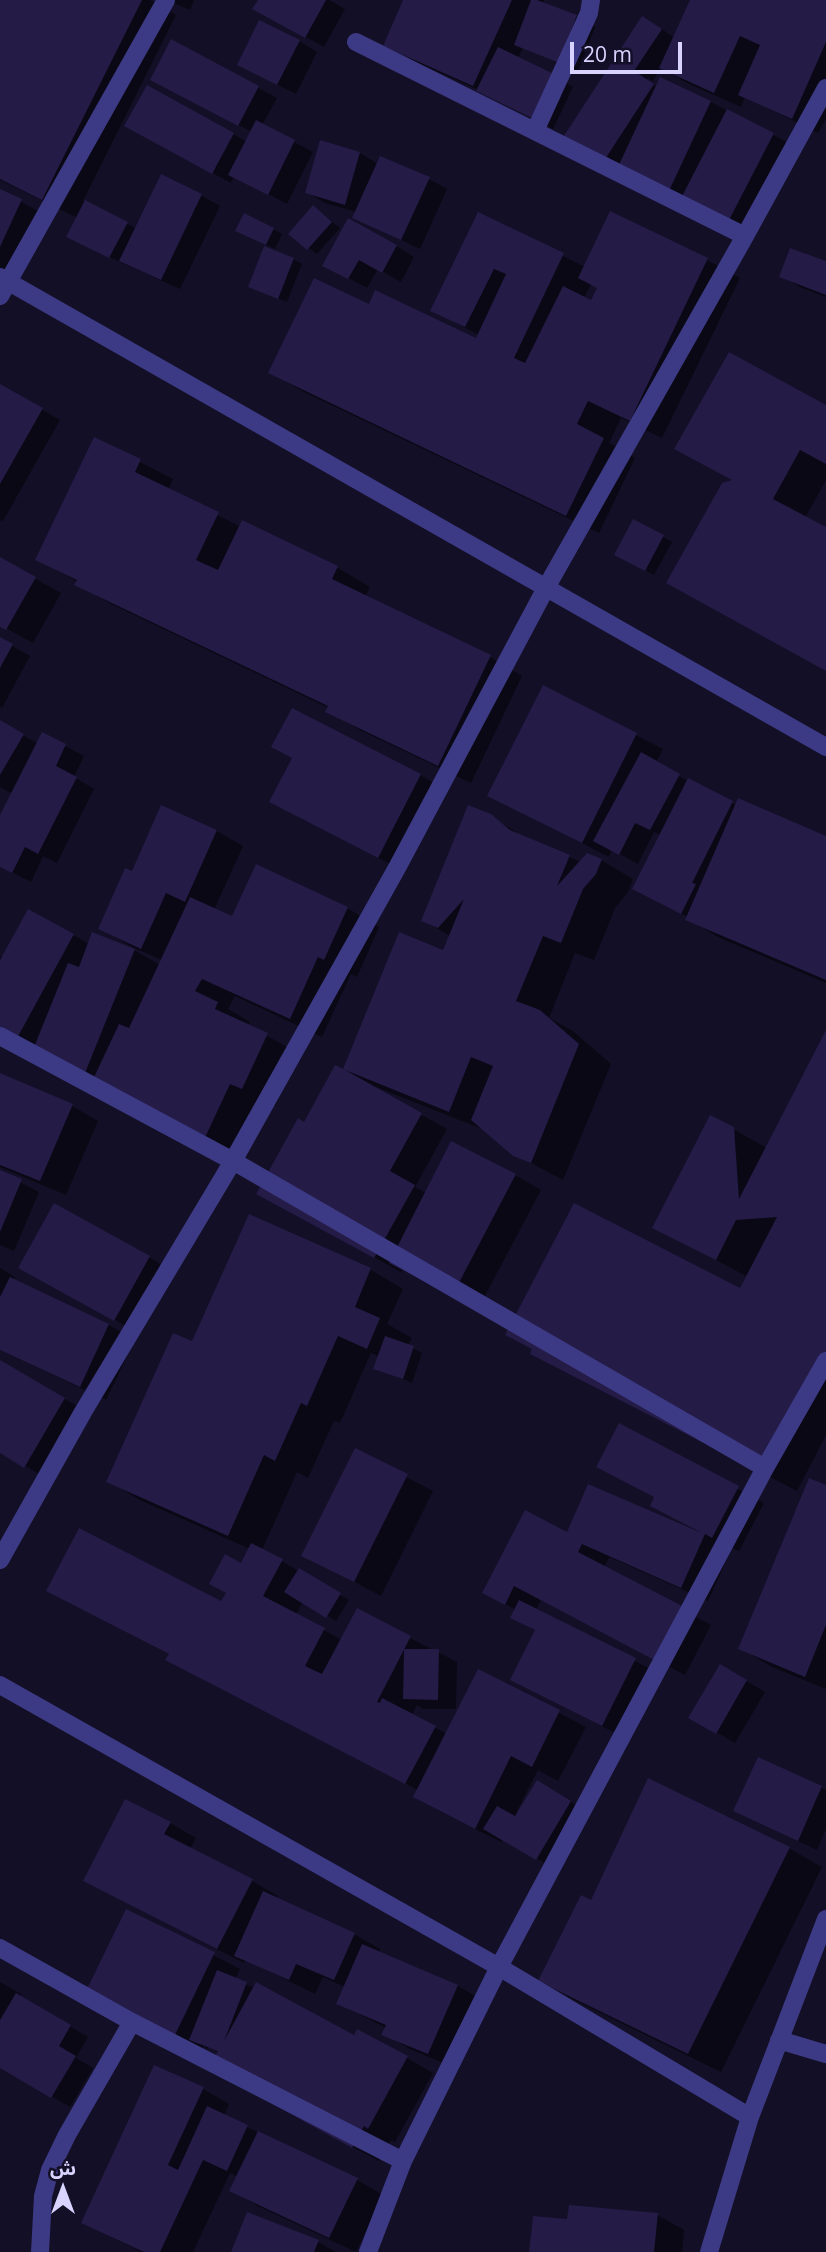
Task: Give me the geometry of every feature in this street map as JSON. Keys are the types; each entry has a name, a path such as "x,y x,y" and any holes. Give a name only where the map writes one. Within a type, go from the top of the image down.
{"street":[{"path":"166,0 3,285 547,586 826,747"},
{"path":"535,131 589,13 592,0"},
{"path":"356,42 745,236"},
{"path":"0,1560 83,1412 233,1161 398,866 547,586 826,88"},
{"path":"0,1037 233,1161 765,1468"},
{"path":"368,2252 403,2161 499,1967 765,1468 826,1361"},
{"path":"0,1685 499,1967 750,2117"},
{"path":"709,2252 750,2117 826,1919"},
{"path":"0,1948 132,2021 403,2161"},
{"path":"40,2252 43,2196 50,2170 132,2021"},
{"path":"779,2040 826,2054"}],"building":[{"path":"0,0 142,0 42,200 0,179"},
{"path":"258,0 326,0 305,38 252,9"},
{"path":"403,0 512,0 473,86 383,46"},
{"path":"531,0 577,15 559,63 514,45"},
{"path":"690,0 826,0 826,42 792,119 738,95 760,45 740,36 714,93 659,68"},
{"path":"642,16 662,29 634,71 654,84 600,167 560,142"},
{"path":"259,20 300,40 277,85 237,65"},
{"path":"171,39 259,86 238,126 150,80"},
{"path":"498,47 556,75 534,119 476,91"},
{"path":"660,77 711,101 668,193 617,169"},
{"path":"147,85 234,133 212,174 124,126"},
{"path":"727,109 774,133 725,228 678,204"},
{"path":"256,120 295,140 268,195 228,175"},
{"path":"320,140 360,152 345,205 305,193"},
{"path":"380,156 430,177 401,240 352,218"},
{"path":"161,174 202,194 161,280 119,261"},
{"path":"0,189 22,199 0,247"},
{"path":"85,200 128,222 109,258 66,237"},
{"path":"313,205 332,222 307,250 288,234"},
{"path":"610,211 708,258 630,421 588,401 577,424 604,438 566,516 268,373 314,278 369,304 375,290 476,338 506,274 494,269 465,327 430,311 478,212 564,253 514,358 525,363 563,286 591,300 597,288 578,278"},
{"path":"244,213 274,228 266,245 235,231"},
{"path":"348,218 397,245 382,273 359,260 348,279 322,266"},
{"path":"264,246 294,258 278,299 248,287"},
{"path":"790,248 826,261 826,295 779,277"},
{"path":"729,352 826,405 826,464 800,450 773,499 826,527 826,671 666,583 722,483 732,480 674,449"},
{"path":"0,384 43,408 0,484"},
{"path":"94,437 141,459 135,472 219,512 196,560 218,570 242,520 338,566 332,579 491,655 438,766 325,712 328,706 74,585 77,580 35,560"},
{"path":"633,519 664,535 645,571 614,555"},
{"path":"0,557 36,577 6,630 0,627"},
{"path":"0,637 13,644 0,668"},
{"path":"543,685 637,733 582,843 487,796"},
{"path":"292,708 421,774 378,858 269,802 292,758 271,747"},
{"path":"0,720 24,734 0,775"},
{"path":"42,732 66,744 56,766 77,777 38,854 25,847 12,873 0,867 0,815"},
{"path":"641,752 680,774 650,830 635,823 619,855 593,841"},
{"path":"688,778 733,801 692,883 696,884 681,914 632,889"},
{"path":"738,798 826,836 826,980 685,920"},
{"path":"161,805 217,830 185,902 166,893 141,949 98,929 125,868 132,871"},
{"path":"468,805 491,814 510,830 570,855 557,886 587,853 602,859 596,874 583,889 561,943 543,936 516,1001 540,1010 579,1044 531,1163 513,1156 471,1120 493,1066 471,1057 449,1112 345,1070 422,1113 390,1171 415,1185 374,1258 256,1194 298,1118 304,1122 335,1065 343,1069 399,932 443,950 464,899 438,928 421,921"},
{"path":"256,864 348,907 324,960 318,957 290,1019 202,979 195,991 218,1002 215,1009 268,1033 242,1089 230,1084 203,1142 88,1090 119,1024 129,1028 190,897 232,916"},
{"path":"28,909 74,934 10,1051 0,1046 0,960"},
{"path":"92,932 135,949 83,1078 30,1057 68,963 79,967"},
{"path":"826,1030 826,1354 764,1474 530,1354 532,1349 505,1335 574,1203 740,1288 777,1217 736,1220 716,1260 652,1228 710,1115 734,1127 739,1199"},
{"path":"0,1073 73,1104 40,1181 0,1165"},
{"path":"451,1141 516,1174 452,1296 389,1263"},
{"path":"0,1170 22,1179 0,1232"},
{"path":"54,1203 150,1256 114,1321 18,1268"},
{"path":"249,1214 371,1268 355,1307 380,1318 367,1349 338,1336 307,1406 301,1403 275,1461 264,1455 228,1536 106,1482 173,1333 192,1341"},
{"path":"10,1277 109,1324 80,1387 0,1350 0,1297"},
{"path":"385,1336 414,1346 403,1379 373,1369"},
{"path":"0,1360 65,1398 24,1468 0,1453"},
{"path":"619,1423 739,1486 712,1538 705,1534 681,1588 582,1544 578,1552 686,1608 658,1662 514,1586 505,1605 482,1593 525,1510 567,1532 588,1484 702,1533 650,1506 654,1497 596,1467"},
{"path":"355,1448 408,1474 354,1582 301,1556"},
{"path":"809,1478 826,1485 826,1625 805,1677 738,1649"},
{"path":"79,1528 221,1601 226,1593 209,1584 225,1554 241,1563 251,1543 283,1559 263,1596 325,1628 305,1666 322,1674 357,1608 411,1636 377,1702 380,1703 382,1698 436,1726 405,1784 165,1660 169,1654 46,1591"},
{"path":"299,1568 341,1593 326,1618 284,1592"},
{"path":"519,1600 636,1658 602,1726 510,1680 535,1630 510,1618"},
{"path":"404,1649 439,1649 438,1700 403,1699"},
{"path":"720,1664 747,1680 716,1734 688,1718"},
{"path":"478,1669 560,1710 532,1767 511,1756 475,1829 413,1797"},
{"path":"758,1757 822,1786 798,1841 733,1811"},
{"path":"648,1778 790,1847 688,2054 538,1981 581,1895 591,1900"},
{"path":"537,1780 571,1801 536,1860 483,1829 497,1806 515,1816"},
{"path":"125,1799 171,1822 164,1834 253,1879 217,1949 83,1881"},
{"path":"263,1891 355,1933 334,1980 296,1964 289,1980 234,1956"},
{"path":"126,1909 215,1952 174,2037 85,1993"},
{"path":"362,1944 458,1985 428,2054 381,2035 386,2025 336,2004"},
{"path":"217,1970 247,1982 224,2041 256,1982 354,2035 357,2029 408,2056 368,2129 364,2126 352,2148 267,2101 273,2089 212,2062 218,2051 189,2040"},
{"path":"16,1993 71,2025 59,2046 76,2056 51,2098 0,2068 0,2020"},
{"path":"154,2065 204,2087 168,2165 178,2170 207,2106 248,2125 227,2171 203,2160 160,2252 144,2252 81,2223"},
{"path":"258,2131 358,2178 329,2238 229,2191"},
{"path":"569,2205 658,2213 654,2252 529,2252 533,2216 567,2219"},
{"path":"247,2212 319,2240 314,2252 231,2252"}]}
